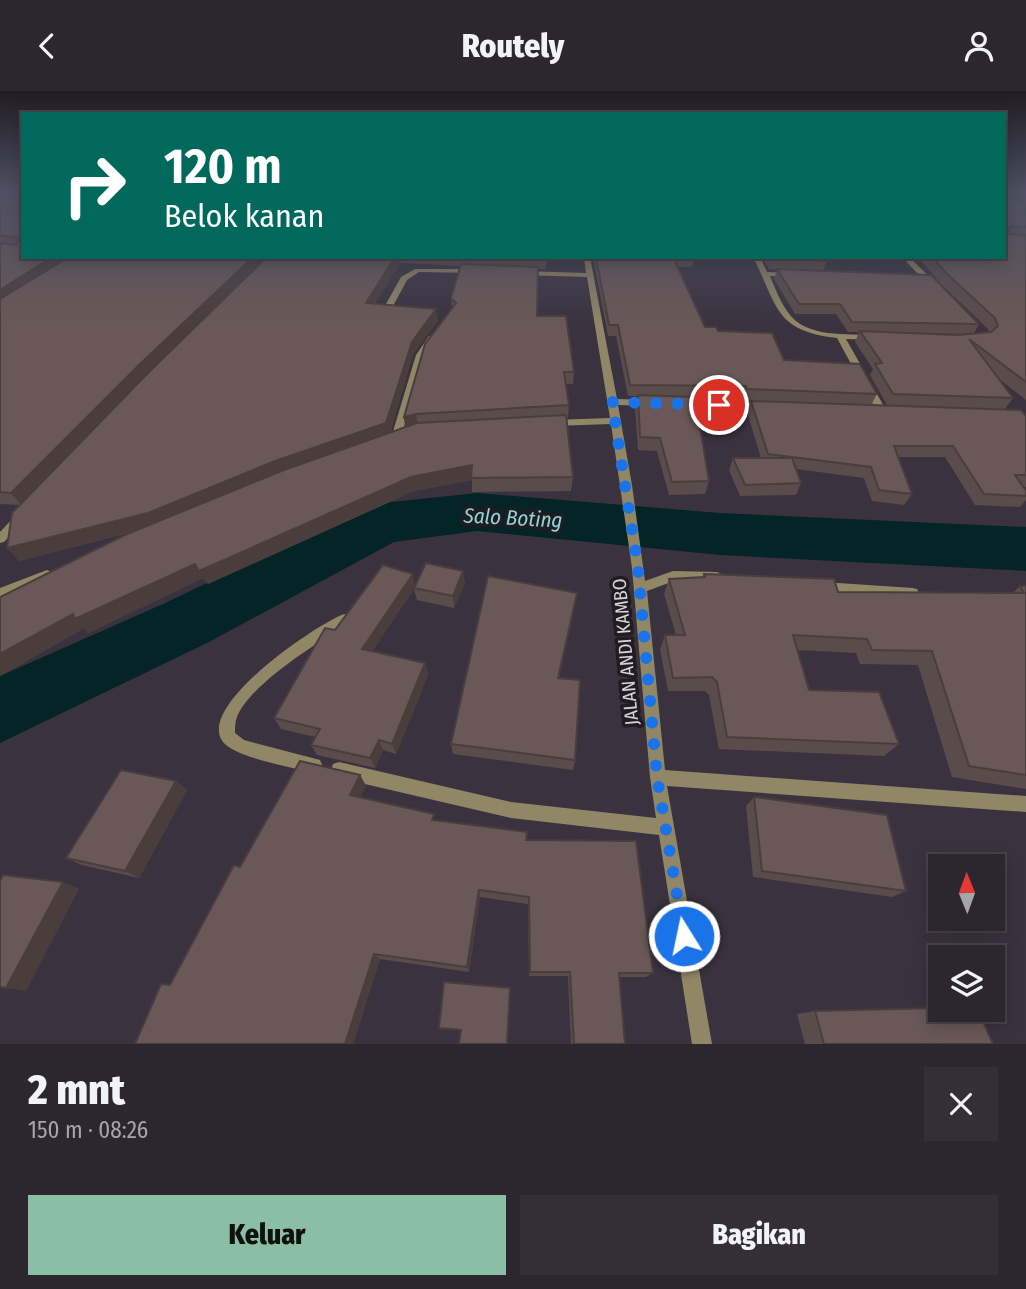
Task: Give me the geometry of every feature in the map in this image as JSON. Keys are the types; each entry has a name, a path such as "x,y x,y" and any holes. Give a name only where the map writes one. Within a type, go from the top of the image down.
{"street":[{"name":"JALAN ANDI KAMBO","path":"587,259 638,568 657,777 702,1044"},
{"path":"757,259 785,315 804,332 881,339"},
{"path":"907,259 946,298"},
{"path":"390,304 404,279 418,270 482,272"},
{"path":"509,272 588,275"},
{"path":"765,274 807,275"},
{"path":"914,279 928,280"},
{"path":"380,444 401,437 420,355 437,331"},
{"path":"840,336 881,410"},
{"path":"612,402 776,406"},
{"path":"867,409 894,411"},
{"path":"534,424 615,421"},
{"path":"0,539 28,509"},
{"path":"0,593 57,572"},
{"path":"640,588 673,576 737,579"},
{"path":"802,585 923,594"},
{"path":"344,619 292,653 241,696 228,719 228,736 240,745 286,758 511,810 666,827"},
{"path":"657,777 1026,804"}],"building":[{"path":"16,237 21,237 21,259 49,259 0,290 0,243 16,245 19,238"},
{"path":"1006,237 1026,237 1026,382 969,339 1013,398 893,394 875,364 882,363 860,331 957,335 991,332 998,326 995,318 934,259 1006,259"},
{"path":"66,259 251,259 139,365 11,493 0,492 0,299"},
{"path":"265,259 394,259 366,303 436,309 412,342 386,423 275,461 148,513 7,548 12,513 148,373"},
{"path":"596,259 674,259 705,327 716,327 718,331 772,333 784,360 860,364 877,394 747,389 746,386 630,385 618,325 609,325"},
{"path":"772,259 826,259 827,261"},
{"path":"461,264 538,267 537,316 566,316 574,372 564,372 569,405 416,414 404,417 425,344 456,303 451,298"},
{"path":"777,269 931,275 979,324 852,322 840,304 799,304"},
{"path":"638,395 695,397 709,481 672,482 660,438 640,437"},
{"path":"751,401 1021,410 1026,416 1026,475 1015,475 1026,491 1026,496 984,494 953,446 894,446 912,494 879,490 871,467 768,454"},
{"path":"566,415 573,477 471,478 472,465 411,477 199,571 195,564 75,619 73,614 0,654 0,597 127,534 284,470 417,423"},
{"path":"733,458 792,458 801,483 745,485"},
{"path":"426,563 463,571 453,596 414,588"},
{"path":"383,565 413,574 362,649 425,663 392,744 379,740 370,758 311,745 320,729 274,718 325,628 335,630"},
{"path":"704,574 834,579 838,592 1024,593 1020,586 1026,586 1026,775 969,766 932,651 872,650 867,639 793,635 809,690 879,692 899,744 727,737 717,682 712,677 673,678 665,635 685,635 669,579 705,577"},
{"path":"488,576 577,593 558,678 580,680 575,760 451,744"},
{"path":"300,761 360,775 350,795 434,814 432,820 527,832 526,840 636,841 653,973 619,973 625,1044 574,1044 570,972 530,972 529,897 479,890 467,967 374,954 345,1044 135,1044 161,984 170,985 234,865 240,867"},
{"path":"121,770 176,781 125,871 66,858"},
{"path":"754,797 887,815 906,891 762,871"},
{"path":"3,875 63,882 6,988 0,987 0,881"},
{"path":"444,982 510,988 507,1044 459,1044 461,1030 439,1028"},
{"path":"928,1008 928,1022 983,1022 993,1044 824,1044 815,1011"}],"waterway":[{"name":"Salo Boting","path":"0,710 186,623 382,523 477,512 720,534 1026,549"}],"route":[{"path":"684,936 657,777 638,568 612,402 719,405"}]}
